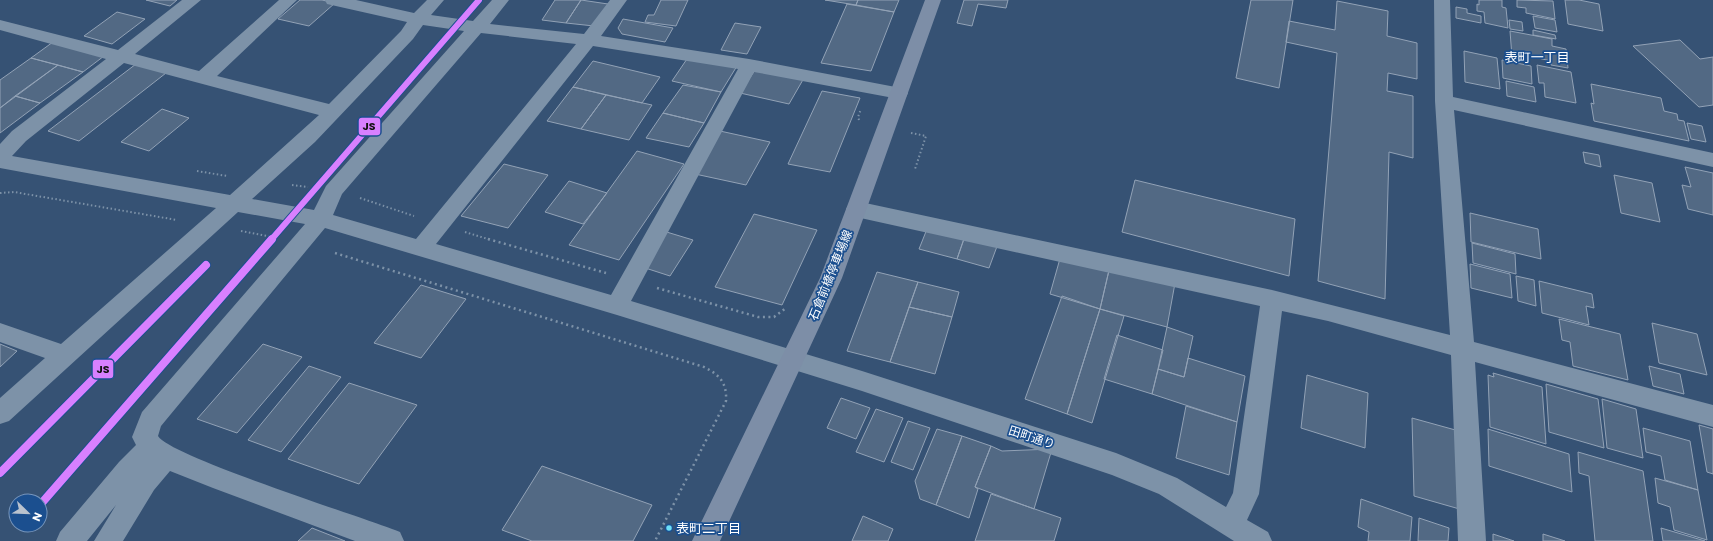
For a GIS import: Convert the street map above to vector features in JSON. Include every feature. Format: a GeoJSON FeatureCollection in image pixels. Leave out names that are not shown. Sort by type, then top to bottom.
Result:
{"type":"FeatureCollection","features":[{"type":"Feature","properties":{"kind":"main road","name":"石倉前橋停車場線"},"geometry":{"type":"LineString","coordinates":[[706,541],[831,278],[932,0]]}},
{"type":"Feature","properties":{"kind":"street"},"geometry":{"type":"LineString","coordinates":[[0,157],[19,136],[193,0]]}},
{"type":"Feature","properties":{"kind":"street"},"geometry":{"type":"LineString","coordinates":[[204,77],[289,0]]}},
{"type":"Feature","properties":{"kind":"street"},"geometry":{"type":"LineString","coordinates":[[333,0],[418,18],[477,28],[590,40],[749,65],[899,93]]}},
{"type":"Feature","properties":{"kind":"street"},"geometry":{"type":"LineString","coordinates":[[0,413],[235,203],[333,112],[407,35],[418,18],[436,0]]}},
{"type":"Feature","properties":{"kind":"street"},"geometry":{"type":"LineString","coordinates":[[390,541],[222,480],[158,452],[145,437],[152,420],[284,265],[321,219],[334,191],[501,0]]}},
{"type":"Feature","properties":{"kind":"street"},"geometry":{"type":"LineString","coordinates":[[420,249],[590,40],[619,0]]}},
{"type":"Feature","properties":{"kind":"street"},"geometry":{"type":"LineString","coordinates":[[1442,0],[1444,101],[1462,349],[1472,541]]}},
{"type":"Feature","properties":{"kind":"street"},"geometry":{"type":"LineString","coordinates":[[0,25],[119,58],[204,77],[333,112]]}},
{"type":"Feature","properties":{"kind":"street"},"geometry":{"type":"LineString","coordinates":[[617,306],[749,65]]}},
{"type":"Feature","properties":{"kind":"street"},"geometry":{"type":"LineString","coordinates":[[1444,101],[1713,160]]}},
{"type":"Feature","properties":{"kind":"street","name":"田町通り"},"geometry":{"type":"LineString","coordinates":[[0,161],[321,219],[617,306],[862,381],[1116,465],[1168,486],[1258,541]]}},
{"type":"Feature","properties":{"kind":"street"},"geometry":{"type":"LineString","coordinates":[[856,209],[1272,298],[1713,416]]}},
{"type":"Feature","properties":{"kind":"street"},"geometry":{"type":"LineString","coordinates":[[1231,524],[1246,494],[1272,298]]}},
{"type":"Feature","properties":{"kind":"street"},"geometry":{"type":"LineString","coordinates":[[0,332],[64,356]]}},
{"type":"Feature","properties":{"kind":"street"},"geometry":{"type":"LineString","coordinates":[[70,541],[128,470],[158,452]]}},
{"type":"Feature","properties":{"kind":"street"},"geometry":{"type":"LineString","coordinates":[[108,541],[145,482],[158,452]]}},
{"type":"Feature","properties":{"kind":"path"},"geometry":{"type":"LineString","coordinates":[[915,169],[926,136]]}},
{"type":"Feature","properties":{"kind":"path"},"geometry":{"type":"LineString","coordinates":[[191,170],[334,191],[747,315],[768,319],[782,312],[789,304]]}},
{"type":"Feature","properties":{"kind":"path"},"geometry":{"type":"LineString","coordinates":[[0,193],[14,192],[185,222]]}},
{"type":"Feature","properties":{"kind":"path"},"geometry":{"type":"LineString","coordinates":[[237,230],[276,238]]}},
{"type":"Feature","properties":{"kind":"path"},"geometry":{"type":"LineString","coordinates":[[335,253],[717,372],[724,381],[727,390],[726,401],[655,541]]}},
{"type":"Feature","properties":{"kind":"building"},"geometry":{"type":"Polygon","coordinates":[[[146,0],[177,0],[170,6],[146,0]]]}},
{"type":"Feature","properties":{"kind":"building"},"geometry":{"type":"Polygon","coordinates":[[[300,0],[322,0],[335,3],[309,26],[278,19],[300,0]]]}},
{"type":"Feature","properties":{"kind":"building"},"geometry":{"type":"Polygon","coordinates":[[[555,0],[581,0],[566,23],[542,20],[555,0]]]}},
{"type":"Feature","properties":{"kind":"building"},"geometry":{"type":"Polygon","coordinates":[[[581,0],[608,4],[594,26],[566,23],[581,0]]]}},
{"type":"Feature","properties":{"kind":"building"},"geometry":{"type":"Polygon","coordinates":[[[661,0],[688,0],[676,26],[645,22],[648,15],[654,15],[661,0]]]}},
{"type":"Feature","properties":{"kind":"building"},"geometry":{"type":"Polygon","coordinates":[[[825,0],[858,0],[856,5],[825,0]]]}},
{"type":"Feature","properties":{"kind":"building"},"geometry":{"type":"Polygon","coordinates":[[[858,0],[899,0],[894,12],[856,5],[858,0]]]}},
{"type":"Feature","properties":{"kind":"building"},"geometry":{"type":"Polygon","coordinates":[[[964,0],[1008,0],[1006,8],[978,4],[972,26],[957,23],[964,0]]]}},
{"type":"Feature","properties":{"kind":"building"},"geometry":{"type":"Polygon","coordinates":[[[1251,0],[1293,0],[1279,88],[1236,78],[1251,0]]]}},
{"type":"Feature","properties":{"kind":"building"},"geometry":{"type":"Polygon","coordinates":[[[1479,0],[1502,0],[1502,7],[1506,8],[1508,28],[1485,23],[1484,12],[1477,11],[1477,4],[1479,5],[1479,0]]]}},
{"type":"Feature","properties":{"kind":"building"},"geometry":{"type":"Polygon","coordinates":[[[1517,0],[1553,1],[1555,19],[1526,13],[1526,8],[1517,7],[1517,0]]]}},
{"type":"Feature","properties":{"kind":"building"},"geometry":{"type":"Polygon","coordinates":[[[1565,0],[1579,0],[1599,4],[1603,31],[1568,24],[1565,0]]]}},
{"type":"Feature","properties":{"kind":"building"},"geometry":{"type":"Polygon","coordinates":[[[1337,1],[1388,11],[1387,36],[1417,43],[1417,79],[1388,73],[1387,91],[1413,96],[1413,158],[1389,152],[1385,299],[1318,281],[1337,53],[1286,42],[1289,21],[1335,30],[1337,1]]]}},
{"type":"Feature","properties":{"kind":"building"},"geometry":{"type":"Polygon","coordinates":[[[847,4],[894,12],[871,71],[821,63],[847,4]]]}},
{"type":"Feature","properties":{"kind":"building"},"geometry":{"type":"Polygon","coordinates":[[[1456,7],[1467,9],[1467,13],[1481,16],[1481,23],[1456,18],[1456,7]]]}},
{"type":"Feature","properties":{"kind":"building"},"geometry":{"type":"Polygon","coordinates":[[[117,12],[145,19],[112,44],[84,36],[117,12]]]}},
{"type":"Feature","properties":{"kind":"building"},"geometry":{"type":"Polygon","coordinates":[[[1533,16],[1555,20],[1557,32],[1535,28],[1533,16]]]}},
{"type":"Feature","properties":{"kind":"building"},"geometry":{"type":"Polygon","coordinates":[[[623,19],[673,28],[665,42],[622,34],[618,28],[623,19]]]}},
{"type":"Feature","properties":{"kind":"building"},"geometry":{"type":"Polygon","coordinates":[[[1509,20],[1522,22],[1523,31],[1510,29],[1509,20]]]}},
{"type":"Feature","properties":{"kind":"building"},"geometry":{"type":"Polygon","coordinates":[[[735,23],[761,27],[747,54],[721,50],[735,23]]]}},
{"type":"Feature","properties":{"kind":"building"},"geometry":{"type":"Polygon","coordinates":[[[1533,30],[1555,35],[1556,39],[1533,35],[1533,30]]]}},
{"type":"Feature","properties":{"kind":"building"},"geometry":{"type":"Polygon","coordinates":[[[1510,31],[1552,39],[1552,46],[1566,49],[1568,68],[1551,65],[1551,61],[1521,54],[1522,59],[1512,57],[1510,31]]]}},
{"type":"Feature","properties":{"kind":"building"},"geometry":{"type":"Polygon","coordinates":[[[1680,40],[1700,59],[1713,57],[1713,105],[1699,107],[1633,46],[1680,40]]]}},
{"type":"Feature","properties":{"kind":"building"},"geometry":{"type":"Polygon","coordinates":[[[53,42],[104,56],[83,72],[31,58],[53,42]]]}},
{"type":"Feature","properties":{"kind":"building"},"geometry":{"type":"Polygon","coordinates":[[[1464,51],[1497,58],[1500,89],[1465,82],[1464,51]]]}},
{"type":"Feature","properties":{"kind":"building"},"geometry":{"type":"Polygon","coordinates":[[[689,56],[737,66],[721,92],[672,81],[689,56]]]}},
{"type":"Feature","properties":{"kind":"building"},"geometry":{"type":"Polygon","coordinates":[[[31,58],[58,65],[0,108],[0,80],[31,58]]]}},
{"type":"Feature","properties":{"kind":"building"},"geometry":{"type":"Polygon","coordinates":[[[1502,60],[1531,66],[1532,84],[1503,78],[1502,60]]]}},
{"type":"Feature","properties":{"kind":"building"},"geometry":{"type":"Polygon","coordinates":[[[593,61],[660,77],[642,103],[573,87],[593,61]]]}},
{"type":"Feature","properties":{"kind":"building"},"geometry":{"type":"Polygon","coordinates":[[[136,64],[166,73],[79,141],[48,131],[136,64]]]}},
{"type":"Feature","properties":{"kind":"building"},"geometry":{"type":"Polygon","coordinates":[[[58,65],[83,72],[40,103],[15,96],[58,65]]]}},
{"type":"Feature","properties":{"kind":"building"},"geometry":{"type":"Polygon","coordinates":[[[1537,65],[1571,72],[1576,103],[1545,97],[1544,83],[1539,83],[1537,65]]]}},
{"type":"Feature","properties":{"kind":"building"},"geometry":{"type":"Polygon","coordinates":[[[757,67],[804,78],[789,104],[740,93],[757,67]]]}},
{"type":"Feature","properties":{"kind":"building"},"geometry":{"type":"Polygon","coordinates":[[[1506,81],[1534,87],[1536,102],[1507,96],[1506,81]]]}},
{"type":"Feature","properties":{"kind":"building"},"geometry":{"type":"Polygon","coordinates":[[[1591,84],[1661,98],[1664,111],[1677,114],[1678,120],[1684,121],[1689,141],[1594,121],[1591,103],[1594,104],[1591,84]]]}},
{"type":"Feature","properties":{"kind":"building"},"geometry":{"type":"Polygon","coordinates":[[[683,85],[721,92],[704,123],[663,113],[683,85]]]}},
{"type":"Feature","properties":{"kind":"building"},"geometry":{"type":"Polygon","coordinates":[[[573,87],[606,95],[581,129],[547,121],[573,87]]]}},
{"type":"Feature","properties":{"kind":"building"},"geometry":{"type":"Polygon","coordinates":[[[822,91],[860,98],[830,172],[788,164],[822,91]]]}},
{"type":"Feature","properties":{"kind":"building"},"geometry":{"type":"Polygon","coordinates":[[[606,95],[652,105],[629,140],[581,129],[606,95]]]}},
{"type":"Feature","properties":{"kind":"building"},"geometry":{"type":"Polygon","coordinates":[[[15,96],[40,103],[0,133],[0,108],[15,96]]]}},
{"type":"Feature","properties":{"kind":"building"},"geometry":{"type":"Polygon","coordinates":[[[162,109],[189,118],[149,151],[121,142],[162,109]]]}},
{"type":"Feature","properties":{"kind":"building"},"geometry":{"type":"Polygon","coordinates":[[[663,113],[704,123],[689,147],[646,138],[663,113]]]}},
{"type":"Feature","properties":{"kind":"building"},"geometry":{"type":"Polygon","coordinates":[[[1687,123],[1702,126],[1706,142],[1691,139],[1687,123]]]}},
{"type":"Feature","properties":{"kind":"building"},"geometry":{"type":"Polygon","coordinates":[[[720,131],[770,142],[746,185],[695,174],[720,131]]]}},
{"type":"Feature","properties":{"kind":"building"},"geometry":{"type":"Polygon","coordinates":[[[637,151],[684,164],[619,260],[569,245],[637,151]]]}},
{"type":"Feature","properties":{"kind":"building"},"geometry":{"type":"Polygon","coordinates":[[[1583,152],[1599,155],[1601,167],[1585,163],[1583,152]]]}},
{"type":"Feature","properties":{"kind":"building"},"geometry":{"type":"Polygon","coordinates":[[[504,164],[548,175],[508,228],[461,216],[504,164]]]}},
{"type":"Feature","properties":{"kind":"building"},"geometry":{"type":"Polygon","coordinates":[[[1685,167],[1713,173],[1713,215],[1688,209],[1682,185],[1691,187],[1685,167]]]}},
{"type":"Feature","properties":{"kind":"building"},"geometry":{"type":"Polygon","coordinates":[[[1614,175],[1652,183],[1660,222],[1621,213],[1614,175]]]}},
{"type":"Feature","properties":{"kind":"building"},"geometry":{"type":"Polygon","coordinates":[[[1135,180],[1295,219],[1289,276],[1122,232],[1135,180]]]}},
{"type":"Feature","properties":{"kind":"building"},"geometry":{"type":"Polygon","coordinates":[[[569,181],[607,193],[583,224],[545,212],[569,181]]]}},
{"type":"Feature","properties":{"kind":"building"},"geometry":{"type":"Polygon","coordinates":[[[1470,213],[1538,229],[1541,259],[1471,242],[1470,213]]]}},
{"type":"Feature","properties":{"kind":"building"},"geometry":{"type":"Polygon","coordinates":[[[754,214],[817,230],[782,305],[715,287],[754,214]]]}},
{"type":"Feature","properties":{"kind":"building"},"geometry":{"type":"Polygon","coordinates":[[[929,224],[966,233],[957,259],[919,249],[929,224]]]}},
{"type":"Feature","properties":{"kind":"building"},"geometry":{"type":"Polygon","coordinates":[[[660,230],[693,240],[670,276],[636,265],[660,230]]]}},
{"type":"Feature","properties":{"kind":"building"},"geometry":{"type":"Polygon","coordinates":[[[966,233],[999,241],[989,268],[957,259],[966,233]]]}},
{"type":"Feature","properties":{"kind":"building"},"geometry":{"type":"Polygon","coordinates":[[[1472,243],[1515,254],[1516,274],[1473,263],[1472,243]]]}},
{"type":"Feature","properties":{"kind":"building"},"geometry":{"type":"Polygon","coordinates":[[[1061,255],[1110,266],[1100,309],[1050,294],[1061,255]]]}},
{"type":"Feature","properties":{"kind":"building"},"geometry":{"type":"Polygon","coordinates":[[[1470,264],[1510,274],[1512,298],[1471,288],[1470,264]]]}},
{"type":"Feature","properties":{"kind":"building"},"geometry":{"type":"Polygon","coordinates":[[[1110,266],[1175,283],[1167,327],[1100,309],[1110,266]]]}},
{"type":"Feature","properties":{"kind":"building"},"geometry":{"type":"Polygon","coordinates":[[[877,272],[918,282],[890,362],[847,351],[877,272]]]}},
{"type":"Feature","properties":{"kind":"building"},"geometry":{"type":"Polygon","coordinates":[[[1516,276],[1534,280],[1536,306],[1518,301],[1516,276]]]}},
{"type":"Feature","properties":{"kind":"building"},"geometry":{"type":"Polygon","coordinates":[[[1539,281],[1592,294],[1594,308],[1586,306],[1589,325],[1542,313],[1539,281]]]}},
{"type":"Feature","properties":{"kind":"building"},"geometry":{"type":"Polygon","coordinates":[[[918,282],[959,292],[952,317],[909,307],[918,282]]]}},
{"type":"Feature","properties":{"kind":"building"},"geometry":{"type":"Polygon","coordinates":[[[421,285],[466,299],[421,358],[374,343],[421,285]]]}},
{"type":"Feature","properties":{"kind":"building"},"geometry":{"type":"Polygon","coordinates":[[[1062,296],[1100,309],[1067,414],[1025,399],[1062,296]]]}},
{"type":"Feature","properties":{"kind":"building"},"geometry":{"type":"Polygon","coordinates":[[[909,307],[952,317],[935,374],[890,362],[909,307]]]}},
{"type":"Feature","properties":{"kind":"building"},"geometry":{"type":"Polygon","coordinates":[[[1100,309],[1124,316],[1092,423],[1067,414],[1100,309]]]}},
{"type":"Feature","properties":{"kind":"building"},"geometry":{"type":"Polygon","coordinates":[[[1559,319],[1620,334],[1628,380],[1573,366],[1570,342],[1562,340],[1559,319]]]}},
{"type":"Feature","properties":{"kind":"building"},"geometry":{"type":"Polygon","coordinates":[[[1652,323],[1697,334],[1707,375],[1659,363],[1652,323]]]}},
{"type":"Feature","properties":{"kind":"building"},"geometry":{"type":"Polygon","coordinates":[[[1167,327],[1193,336],[1184,377],[1158,369],[1167,327]]]}},
{"type":"Feature","properties":{"kind":"building"},"geometry":{"type":"Polygon","coordinates":[[[1117,335],[1163,350],[1152,394],[1104,379],[1117,335]]]}},
{"type":"Feature","properties":{"kind":"building"},"geometry":{"type":"Polygon","coordinates":[[[0,344],[17,351],[0,367],[0,344]]]}},
{"type":"Feature","properties":{"kind":"building"},"geometry":{"type":"Polygon","coordinates":[[[263,344],[302,357],[237,433],[197,419],[263,344]]]}},
{"type":"Feature","properties":{"kind":"building"},"geometry":{"type":"Polygon","coordinates":[[[1188,358],[1245,376],[1237,422],[1152,394],[1158,369],[1184,377],[1188,358]]]}},
{"type":"Feature","properties":{"kind":"building"},"geometry":{"type":"Polygon","coordinates":[[[309,366],[341,377],[281,452],[248,440],[309,366]]]}},
{"type":"Feature","properties":{"kind":"building"},"geometry":{"type":"Polygon","coordinates":[[[1649,366],[1680,374],[1684,394],[1653,386],[1649,366]]]}},
{"type":"Feature","properties":{"kind":"building"},"geometry":{"type":"Polygon","coordinates":[[[1493,373],[1542,387],[1546,444],[1490,427],[1488,375],[1494,377],[1493,373]]]}},
{"type":"Feature","properties":{"kind":"building"},"geometry":{"type":"Polygon","coordinates":[[[1307,375],[1368,393],[1365,448],[1301,428],[1307,375]]]}},
{"type":"Feature","properties":{"kind":"building"},"geometry":{"type":"Polygon","coordinates":[[[349,383],[417,405],[359,484],[288,459],[349,383]]]}},
{"type":"Feature","properties":{"kind":"building"},"geometry":{"type":"Polygon","coordinates":[[[1546,384],[1598,399],[1604,448],[1549,432],[1546,384]]]}},
{"type":"Feature","properties":{"kind":"building"},"geometry":{"type":"Polygon","coordinates":[[[841,398],[870,408],[856,439],[827,428],[841,398]]]}},
{"type":"Feature","properties":{"kind":"building"},"geometry":{"type":"Polygon","coordinates":[[[1602,399],[1636,409],[1643,458],[1607,448],[1602,399]]]}},
{"type":"Feature","properties":{"kind":"building"},"geometry":{"type":"Polygon","coordinates":[[[1186,406],[1237,422],[1229,475],[1176,458],[1186,406]]]}},
{"type":"Feature","properties":{"kind":"building"},"geometry":{"type":"Polygon","coordinates":[[[876,409],[903,418],[884,462],[856,452],[876,409]]]}},
{"type":"Feature","properties":{"kind":"building"},"geometry":{"type":"Polygon","coordinates":[[[1412,418],[1459,431],[1463,510],[1414,496],[1412,418]]]}},
{"type":"Feature","properties":{"kind":"building"},"geometry":{"type":"Polygon","coordinates":[[[908,421],[930,428],[913,470],[891,462],[908,421]]]}},
{"type":"Feature","properties":{"kind":"building"},"geometry":{"type":"Polygon","coordinates":[[[1699,425],[1713,429],[1713,474],[1707,472],[1699,425]]]}},
{"type":"Feature","properties":{"kind":"building"},"geometry":{"type":"Polygon","coordinates":[[[1643,428],[1690,441],[1698,490],[1665,480],[1661,456],[1646,452],[1643,428]]]}},
{"type":"Feature","properties":{"kind":"building"},"geometry":{"type":"Polygon","coordinates":[[[937,429],[962,436],[936,505],[920,499],[915,481],[937,429]]]}},
{"type":"Feature","properties":{"kind":"building"},"geometry":{"type":"Polygon","coordinates":[[[1488,429],[1569,454],[1572,492],[1489,466],[1488,429]]]}},
{"type":"Feature","properties":{"kind":"building"},"geometry":{"type":"Polygon","coordinates":[[[962,436],[991,446],[975,487],[978,489],[969,518],[936,505],[962,436]]]}},
{"type":"Feature","properties":{"kind":"building"},"geometry":{"type":"Polygon","coordinates":[[[991,446],[1002,451],[1052,449],[1034,509],[975,487],[991,446]]]}},
{"type":"Feature","properties":{"kind":"building"},"geometry":{"type":"Polygon","coordinates":[[[1578,452],[1643,471],[1653,541],[1595,541],[1589,476],[1579,473],[1578,452]]]}},
{"type":"Feature","properties":{"kind":"building"},"geometry":{"type":"Polygon","coordinates":[[[542,466],[652,505],[633,541],[532,541],[502,530],[542,466]]]}},
{"type":"Feature","properties":{"kind":"building"},"geometry":{"type":"Polygon","coordinates":[[[1655,478],[1698,490],[1707,540],[1674,530],[1670,507],[1658,503],[1655,478]]]}},
{"type":"Feature","properties":{"kind":"building"},"geometry":{"type":"Polygon","coordinates":[[[991,494],[1061,518],[1054,541],[975,541],[991,494]]]}},
{"type":"Feature","properties":{"kind":"building"},"geometry":{"type":"Polygon","coordinates":[[[1361,499],[1412,517],[1410,541],[1368,541],[1369,532],[1358,527],[1361,499]]]}},
{"type":"Feature","properties":{"kind":"building"},"geometry":{"type":"Polygon","coordinates":[[[863,516],[893,529],[888,541],[852,541],[863,516]]]}},
{"type":"Feature","properties":{"kind":"building"},"geometry":{"type":"Polygon","coordinates":[[[1419,518],[1449,528],[1448,541],[1418,541],[1419,518]]]}},
{"type":"Feature","properties":{"kind":"building"},"geometry":{"type":"Polygon","coordinates":[[[312,528],[345,541],[298,541],[312,528]]]}},
{"type":"Feature","properties":{"kind":"building"},"geometry":{"type":"Polygon","coordinates":[[[1661,528],[1705,541],[1663,541],[1661,528]]]}},
{"type":"Feature","properties":{"kind":"building"},"geometry":{"type":"Polygon","coordinates":[[[1493,534],[1514,541],[1493,541],[1493,534]]]}},
{"type":"Feature","properties":{"kind":"building"},"geometry":{"type":"Polygon","coordinates":[[[1543,534],[1565,541],[1543,541],[1543,534]]]}},
{"type":"Feature","properties":{"kind":"transit line","name":"JS"},"geometry":{"type":"LineString","coordinates":[[48,496],[479,0]]}},
{"type":"Feature","properties":{"kind":"transit line","name":"JS"},"geometry":{"type":"LineString","coordinates":[[0,473],[206,265]]}},
{"type":"Feature","properties":{"kind":"place","name":"表町二丁目"},"geometry":{"type":"Point","coordinates":[669,528]}},
{"type":"Feature","properties":{"kind":"district","name":"表町一丁目"},"geometry":{"type":"Point","coordinates":[1537,57]}}]}
